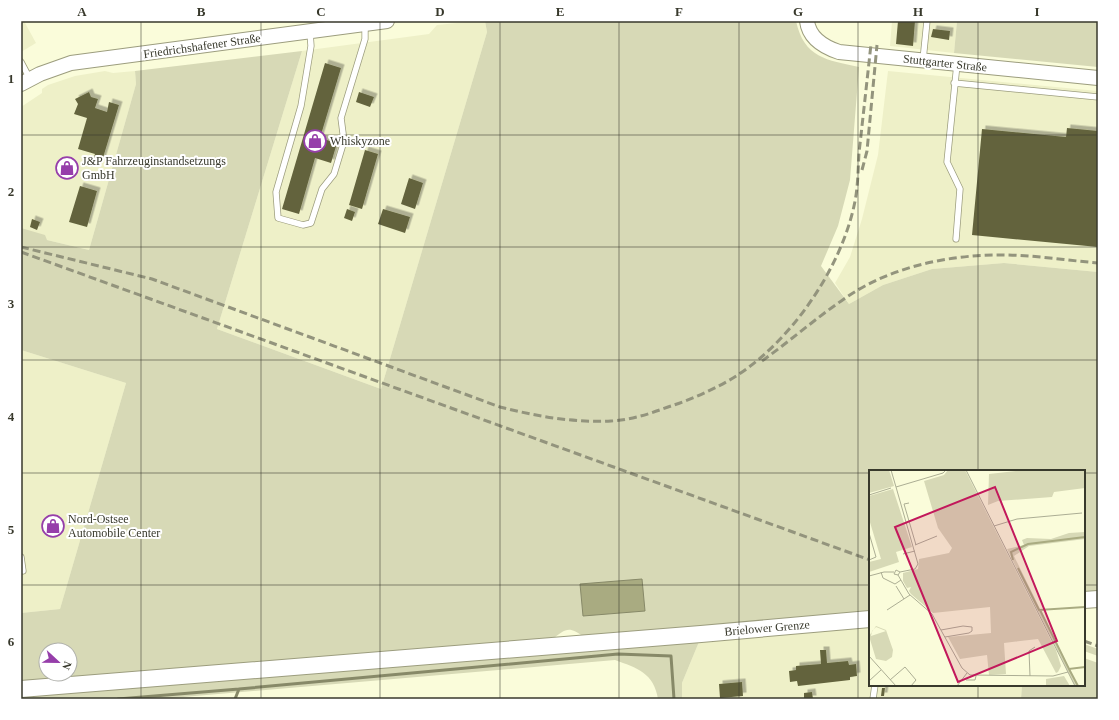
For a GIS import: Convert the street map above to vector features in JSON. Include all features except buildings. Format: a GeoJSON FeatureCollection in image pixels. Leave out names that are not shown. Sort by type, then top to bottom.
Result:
{"type":"FeatureCollection","features":[{"type":"Feature","properties":{"kind":"main road"},"geometry":{"type":"LineString","coordinates":[[1085,600],[1098,599]]}},
{"type":"Feature","properties":{"kind":"main road","name":"Brielower Grenze"},"geometry":{"type":"LineString","coordinates":[[21,689],[869,619]]}},
{"type":"Feature","properties":{"kind":"street","name":"Friedrichshafener Straße"},"geometry":{"type":"LineString","coordinates":[[26,82],[71,63],[387,21]]}},
{"type":"Feature","properties":{"kind":"street","name":"Stuttgarter Straße"},"geometry":{"type":"LineString","coordinates":[[807,21],[812,35],[831,50],[862,55],[1098,78]]}},
{"type":"Feature","properties":{"kind":"lane"},"geometry":{"type":"LineString","coordinates":[[923,61],[927,21]]}},
{"type":"Feature","properties":{"kind":"lane"},"geometry":{"type":"LineString","coordinates":[[310,31],[311,46],[301,106],[276,192],[278,218],[303,225],[311,223],[322,189],[334,174],[344,141],[341,118],[365,39],[365,24]]}},
{"type":"Feature","properties":{"kind":"lane"},"geometry":{"type":"LineString","coordinates":[[21,62],[26,82]]}},
{"type":"Feature","properties":{"kind":"lane"},"geometry":{"type":"LineString","coordinates":[[956,64],[947,162],[960,189],[956,239]]}},
{"type":"Feature","properties":{"kind":"lane"},"geometry":{"type":"LineString","coordinates":[[954,83],[1098,97]]}},
{"type":"Feature","properties":{"kind":"lane"},"geometry":{"type":"LineString","coordinates":[[21,557],[22,571]]}},
{"type":"Feature","properties":{"kind":"lane"},"geometry":{"type":"LineString","coordinates":[[873,699],[875,686]]}},
{"type":"Feature","properties":{"kind":"shaded area"},"geometry":{"type":"Polygon","coordinates":[[[21,21],[24,21],[36,43],[21,52],[21,21]]]}},
{"type":"Feature","properties":{"kind":"shaded area"},"geometry":{"type":"Polygon","coordinates":[[[485,21],[487,32],[381,389],[217,329],[302,51],[429,34],[437,25],[485,21]]]}},
{"type":"Feature","properties":{"kind":"shaded area"},"geometry":{"type":"Polygon","coordinates":[[[485,21],[796,21],[805,43],[811,50],[827,59],[859,67],[850,180],[838,226],[821,266],[849,304],[883,285],[932,269],[1004,263],[1098,272],[1098,593],[1085,594],[1085,470],[869,470],[869,612],[584,637],[579,633],[567,630],[551,640],[78,678],[78,642],[38,642],[38,682],[21,683],[21,613],[60,609],[126,383],[21,350],[21,228],[45,235],[47,240],[89,250],[136,84],[135,71],[302,51],[217,329],[381,389],[487,32],[485,21]]]}},
{"type":"Feature","properties":{"kind":"shaded area"},"geometry":{"type":"Polygon","coordinates":[[[892,21],[957,21],[954,53],[890,46],[892,21]]]}},
{"type":"Feature","properties":{"kind":"shaded area"},"geometry":{"type":"Polygon","coordinates":[[[957,21],[1098,21],[1098,67],[954,53],[957,21]]]}},
{"type":"Feature","properties":{"kind":"shaded area","name":"J&P Fahrzeuginstandsetzungs GmbH"},"geometry":{"type":"Polygon","coordinates":[[[105,71],[113,73],[135,71],[136,84],[89,250],[47,240],[21,228],[21,107],[42,93],[42,89],[48,85],[75,76],[105,71]]]}},
{"type":"Feature","properties":{"kind":"shaded area"},"geometry":{"type":"Polygon","coordinates":[[[888,71],[1098,91],[1098,272],[1004,263],[932,269],[883,285],[849,304],[835,283],[850,257],[862,219],[878,155],[888,71]]]}},
{"type":"Feature","properties":{"kind":"shaded area","name":"Nord-Ostsee Automobile Center"},"geometry":{"type":"Polygon","coordinates":[[[21,350],[126,383],[60,609],[21,613],[21,350]]]}},
{"type":"Feature","properties":{"kind":"shaded area"},"geometry":{"type":"Polygon","coordinates":[[[642,579],[645,611],[583,616],[580,584],[642,579]]]}},
{"type":"Feature","properties":{"kind":"shaded area"},"geometry":{"type":"Polygon","coordinates":[[[869,622],[869,686],[1022,686],[1021,699],[682,699],[682,683],[701,637],[869,622]]]}},
{"type":"Feature","properties":{"kind":"shaded area"},"geometry":{"type":"Polygon","coordinates":[[[701,637],[682,683],[682,699],[658,699],[653,683],[648,677],[637,669],[615,660],[160,699],[21,699],[21,695],[701,637]]]}},
{"type":"Feature","properties":{"kind":"shaded area"},"geometry":{"type":"Polygon","coordinates":[[[1085,644],[1098,649],[1098,656],[1085,651],[1085,644]]]}},
{"type":"Feature","properties":{"kind":"shaded area"},"geometry":{"type":"Polygon","coordinates":[[[1085,658],[1098,663],[1098,699],[1021,699],[1022,686],[1085,686],[1085,658]]]}},
{"type":"Feature","properties":{"kind":"waterway"},"geometry":{"type":"LineString","coordinates":[[235,699],[239,689],[618,654],[671,656],[674,699]]}},
{"type":"Feature","properties":{"kind":"waterway"},"geometry":{"type":"LineString","coordinates":[[118,699],[239,689]]}},
{"type":"Feature","properties":{"kind":"railway"},"geometry":{"type":"LineString","coordinates":[[21,247],[152,279],[500,407],[541,416],[569,420],[611,421],[633,418],[693,398],[718,387],[733,378],[754,363],[774,345],[793,325],[810,303],[825,279],[837,255],[847,230],[854,206],[871,44]]}},
{"type":"Feature","properties":{"kind":"railway"},"geometry":{"type":"LineString","coordinates":[[862,170],[867,151],[877,45]]}},
{"type":"Feature","properties":{"kind":"railway"},"geometry":{"type":"LineString","coordinates":[[21,252],[869,560]]}},
{"type":"Feature","properties":{"kind":"railway"},"geometry":{"type":"LineString","coordinates":[[762,361],[834,306],[860,289],[896,272],[915,266],[954,258],[993,255],[1032,256],[1098,263]]}},
{"type":"Feature","properties":{"kind":"railway"},"geometry":{"type":"LineString","coordinates":[[1085,641],[1098,646]]}},
{"type":"Feature","properties":{"kind":"place","name":"Whiskyzone"},"geometry":{"type":"Point","coordinates":[315,141]}},
{"type":"Feature","properties":{"kind":"place","name":"J&P Fahrzeuginstandsetzungs GmbH"},"geometry":{"type":"Point","coordinates":[67,168]}},
{"type":"Feature","properties":{"kind":"place","name":"Nord-Ostsee Automobile Center"},"geometry":{"type":"Point","coordinates":[53,526]}}]}
